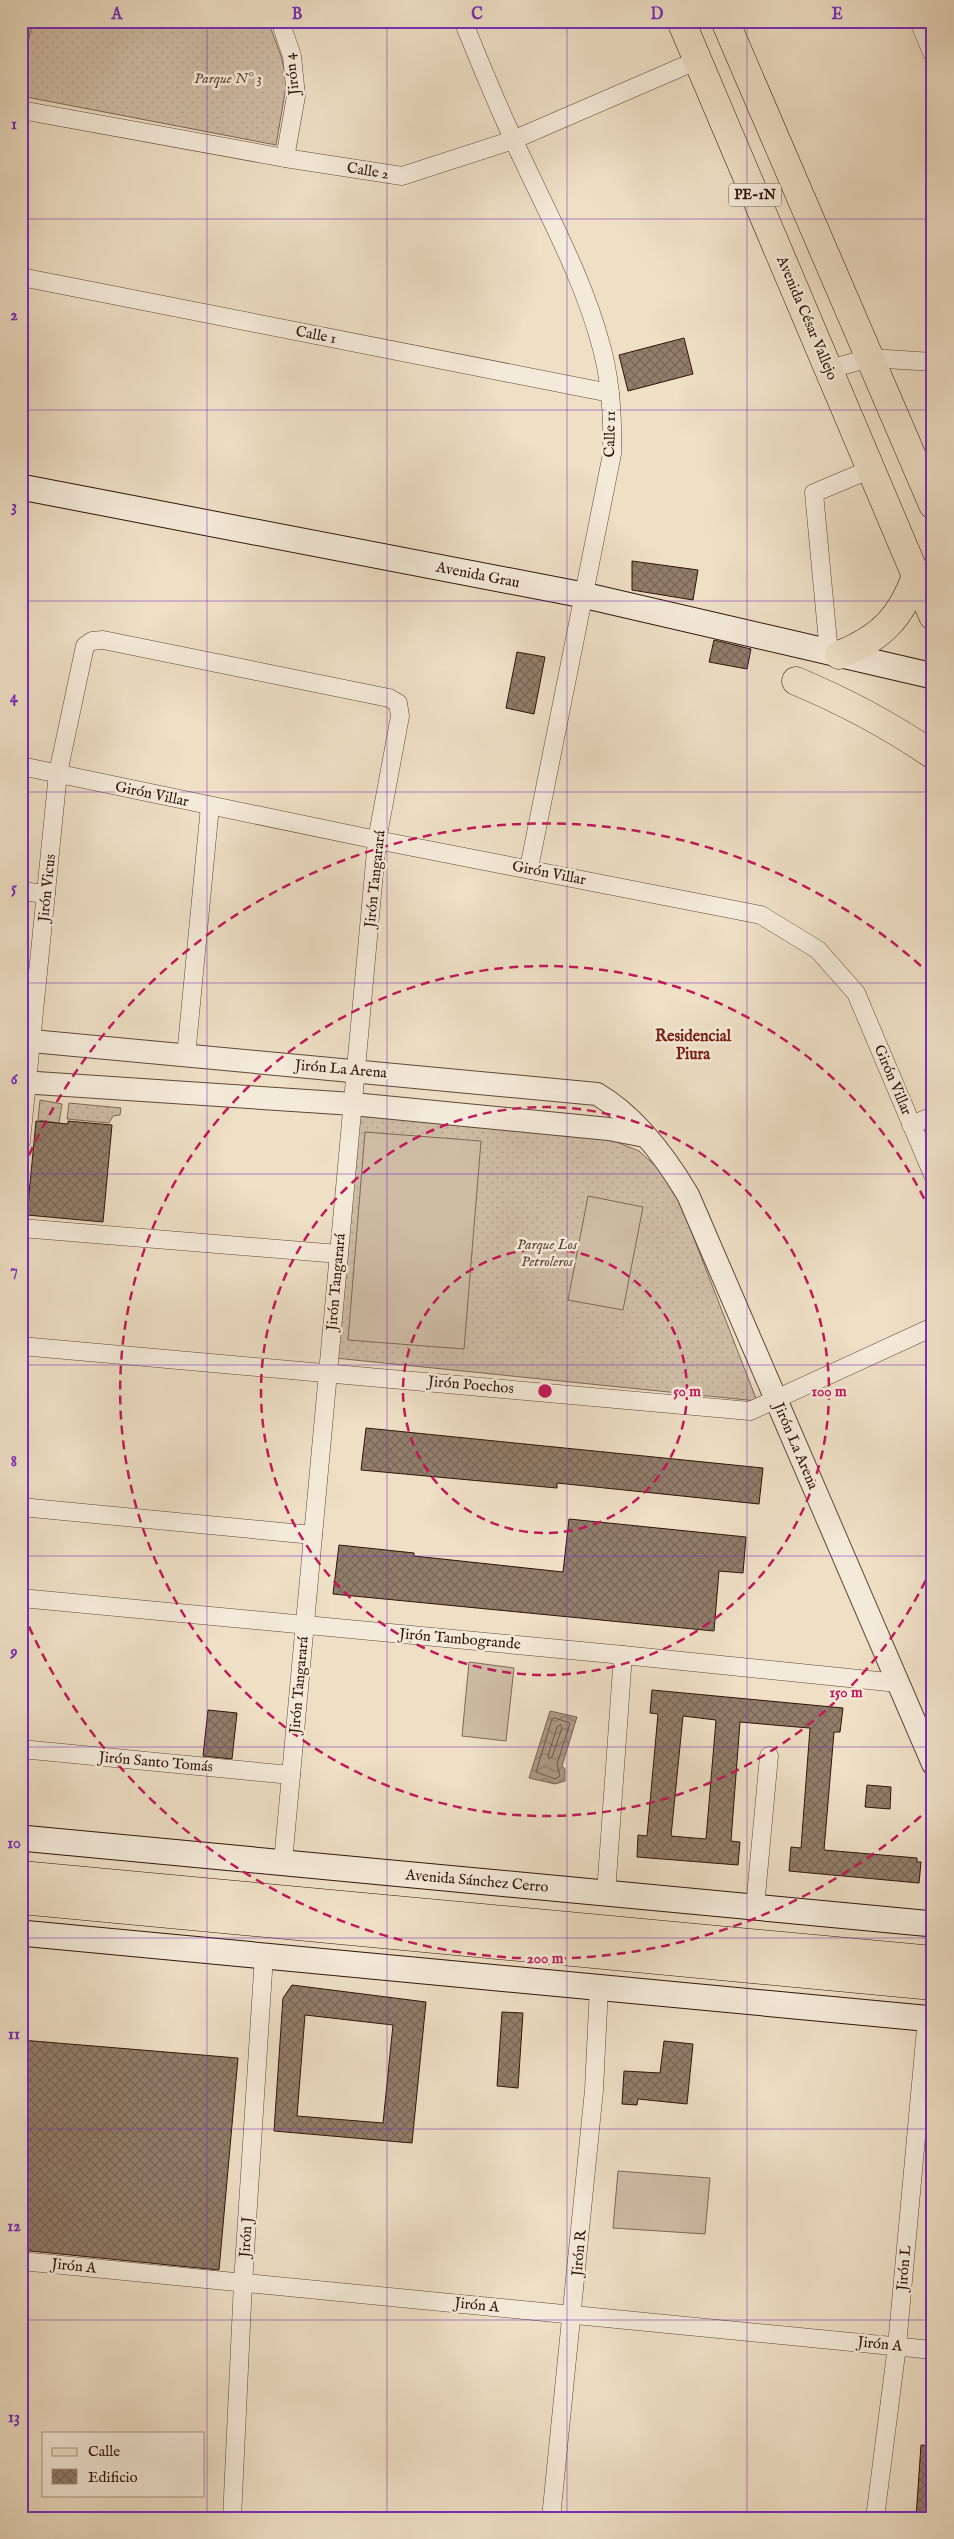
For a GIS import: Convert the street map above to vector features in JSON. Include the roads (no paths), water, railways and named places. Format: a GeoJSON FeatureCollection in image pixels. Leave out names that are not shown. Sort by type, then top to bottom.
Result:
{"type":"FeatureCollection","features":[{"type":"Feature","properties":{"kind":"main road","name":"Avenida César Vallejo"},"geometry":{"type":"LineString","coordinates":[[682,21],[933,616]]}},
{"type":"Feature","properties":{"kind":"main road","name":"PE-1N"},"geometry":{"type":"LineString","coordinates":[[725,21],[933,505]]}},
{"type":"Feature","properties":{"kind":"main road","name":"Avenida Grau"},"geometry":{"type":"LineString","coordinates":[[21,487],[583,595],[933,676]]}},
{"type":"Feature","properties":{"kind":"main road"},"geometry":{"type":"LineString","coordinates":[[834,654],[861,646],[880,634],[896,617],[908,597],[916,576]]}},
{"type":"Feature","properties":{"kind":"main road"},"geometry":{"type":"LineString","coordinates":[[796,681],[848,702],[898,730],[933,755]]}},
{"type":"Feature","properties":{"kind":"main road","name":"Avenida Sánchez Cerro"},"geometry":{"type":"LineString","coordinates":[[21,1838],[933,1924]]}},
{"type":"Feature","properties":{"kind":"main road"},"geometry":{"type":"LineString","coordinates":[[21,1875],[933,1960]]}},
{"type":"Feature","properties":{"kind":"main road"},"geometry":{"type":"LineString","coordinates":[[21,1900],[933,1986]]}},
{"type":"Feature","properties":{"kind":"main road"},"geometry":{"type":"LineString","coordinates":[[21,1934],[930,2018]]}},
{"type":"Feature","properties":{"kind":"street","name":"Jirón 4"},"geometry":{"type":"LineString","coordinates":[[280,21],[292,56],[296,96],[285,158]]}},
{"type":"Feature","properties":{"kind":"street","name":"Calle 11"},"geometry":{"type":"LineString","coordinates":[[462,21],[513,140],[569,258],[593,318],[603,350],[610,393],[612,454],[529,868]]}},
{"type":"Feature","properties":{"kind":"street"},"geometry":{"type":"LineString","coordinates":[[919,21],[933,56]]}},
{"type":"Feature","properties":{"kind":"street","name":"Calle 2"},"geometry":{"type":"LineString","coordinates":[[21,110],[285,158],[402,176],[513,140],[698,60]]}},
{"type":"Feature","properties":{"kind":"street","name":"Calle 1"},"geometry":{"type":"LineString","coordinates":[[21,277],[610,393]]}},
{"type":"Feature","properties":{"kind":"street"},"geometry":{"type":"LineString","coordinates":[[829,369],[870,358],[933,362]]}},
{"type":"Feature","properties":{"kind":"street"},"geometry":{"type":"LineString","coordinates":[[834,654],[814,493],[871,469]]}},
{"type":"Feature","properties":{"kind":"street","name":"Jirón Vicus"},"geometry":{"type":"LineString","coordinates":[[21,1141],[26,1040],[46,894],[58,773],[85,646],[92,641],[103,640],[389,698],[398,704]]}},
{"type":"Feature","properties":{"kind":"street","name":"Jirón Tangarará"},"geometry":{"type":"LineString","coordinates":[[283,1862],[378,840],[400,716],[398,704]]}},
{"type":"Feature","properties":{"kind":"street","name":"Girón Villar"},"geometry":{"type":"LineString","coordinates":[[21,766],[210,806],[529,868],[761,916],[818,950],[856,993],[933,1175]]}},
{"type":"Feature","properties":{"kind":"street"},"geometry":{"type":"LineString","coordinates":[[186,1056],[210,806]]}},
{"type":"Feature","properties":{"kind":"street"},"geometry":{"type":"LineString","coordinates":[[21,891],[46,894]]}},
{"type":"Feature","properties":{"kind":"street","name":"Jirón La Arena"},"geometry":{"type":"LineString","coordinates":[[26,1040],[597,1094],[620,1107],[669,1162],[688,1195],[933,1764]]}},
{"type":"Feature","properties":{"kind":"street"},"geometry":{"type":"LineString","coordinates":[[24,1082],[353,1104],[609,1129],[645,1136]]}},
{"type":"Feature","properties":{"kind":"street"},"geometry":{"type":"LineString","coordinates":[[911,1125],[933,1116]]}},
{"type":"Feature","properties":{"kind":"street"},"geometry":{"type":"LineString","coordinates":[[21,1228],[339,1254]]}},
{"type":"Feature","properties":{"kind":"street","name":"Jirón Poechos"},"geometry":{"type":"LineString","coordinates":[[21,1346],[750,1411],[933,1327]]}},
{"type":"Feature","properties":{"kind":"street"},"geometry":{"type":"LineString","coordinates":[[21,1507],[313,1535]]}},
{"type":"Feature","properties":{"kind":"street","name":"Jirón Tambogrande"},"geometry":{"type":"LineString","coordinates":[[21,1598],[898,1683]]}},
{"type":"Feature","properties":{"kind":"street"},"geometry":{"type":"LineString","coordinates":[[606,1893],[623,1655]]}},
{"type":"Feature","properties":{"kind":"street","name":"Jirón Santo Tomás"},"geometry":{"type":"LineString","coordinates":[[21,1750],[291,1774]]}},
{"type":"Feature","properties":{"kind":"street"},"geometry":{"type":"LineString","coordinates":[[755,1907],[769,1756]]}},
{"type":"Feature","properties":{"kind":"street","name":"Jirón J"},"geometry":{"type":"LineString","coordinates":[[232,2518],[243,2283],[264,1956]]}},
{"type":"Feature","properties":{"kind":"street","name":"Jirón R"},"geometry":{"type":"LineString","coordinates":[[551,2518],[573,2315],[594,2090],[599,1987]]}},
{"type":"Feature","properties":{"kind":"street","name":"Jirón L"},"geometry":{"type":"LineString","coordinates":[[875,2518],[898,2346],[930,2018]]}},
{"type":"Feature","properties":{"kind":"street","name":"Jirón A"},"geometry":{"type":"LineString","coordinates":[[21,2261],[933,2350]]}},
{"type":"Feature","properties":{"kind":"water"},"geometry":{"type":"Polygon","coordinates":[[[550,1711],[577,1717],[562,1766],[565,1769],[565,1781],[555,1784],[529,1778],[550,1711]]]}},
{"type":"Feature","properties":{"kind":"district","name":"Residencial Piura"},"geometry":{"type":"Point","coordinates":[693,1046]}},
{"type":"Feature","properties":{"kind":"park label","name":"Parque Nº 3"},"geometry":{"type":"Point","coordinates":[228,78]}},
{"type":"Feature","properties":{"kind":"park label","name":"Parque Los Petroleros"},"geometry":{"type":"Point","coordinates":[547,1252]}}]}
